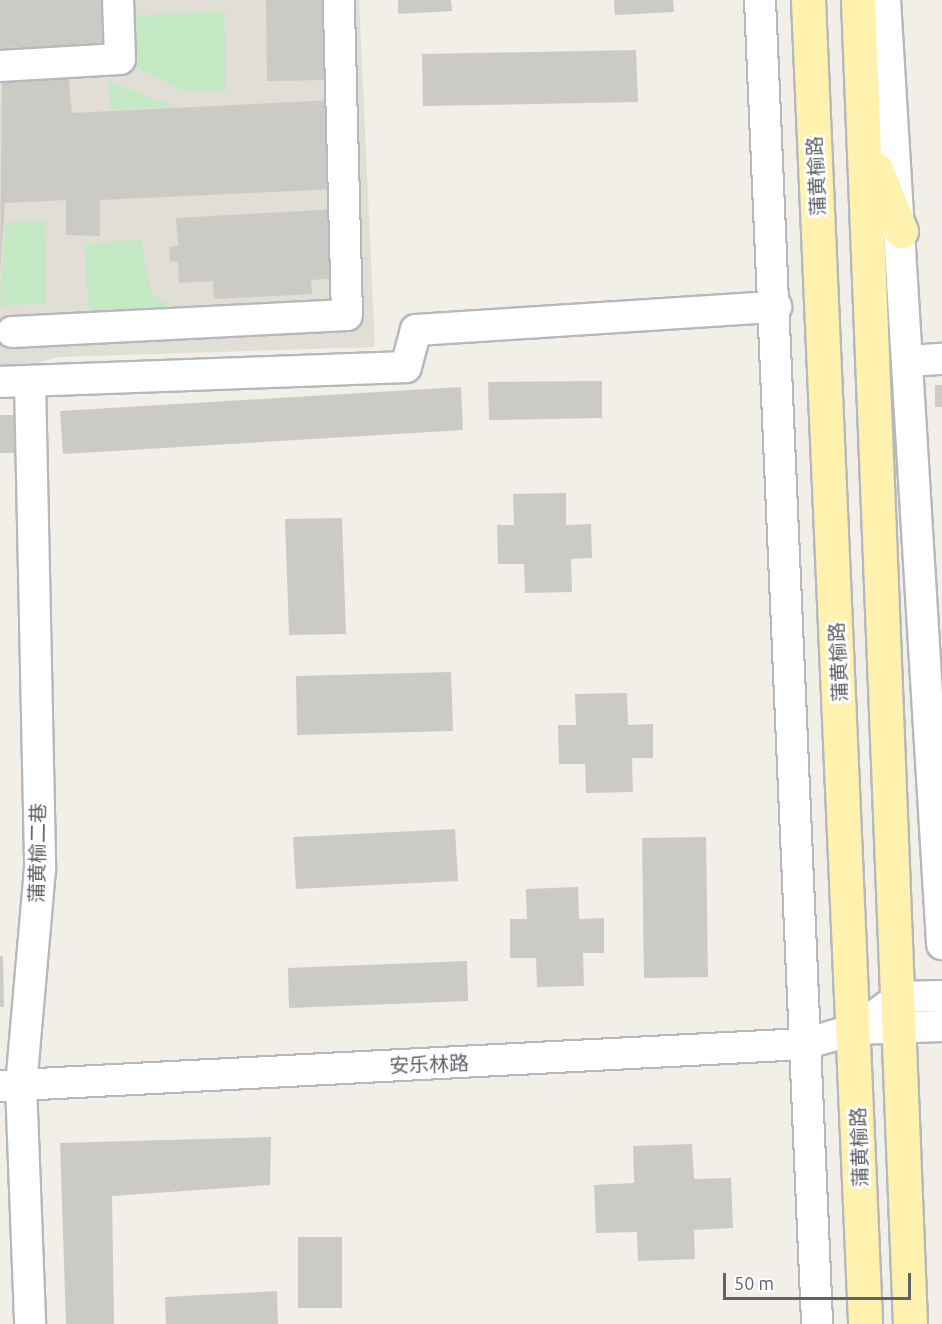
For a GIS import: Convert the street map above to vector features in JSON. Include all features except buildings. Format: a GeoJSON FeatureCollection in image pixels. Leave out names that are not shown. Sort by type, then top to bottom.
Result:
{"type":"FeatureCollection","features":[{"type":"Feature","properties":{"kind":"main road","name":"蒲黄榆路"},"geometry":{"type":"LineString","coordinates":[[808,0],[855,1029],[865,1324]]}},
{"type":"Feature","properties":{"kind":"main road"},"geometry":{"type":"LineString","coordinates":[[858,0],[867,147],[910,1324]]}},
{"type":"Feature","properties":{"kind":"main road"},"geometry":{"type":"LineString","coordinates":[[867,147],[901,231]]}},
{"type":"Feature","properties":{"kind":"street"},"geometry":{"type":"LineString","coordinates":[[0,66],[120,59],[118,0]]}},
{"type":"Feature","properties":{"kind":"street"},"geometry":{"type":"LineString","coordinates":[[6,332],[347,315],[339,0]]}},
{"type":"Feature","properties":{"kind":"street"},"geometry":{"type":"LineString","coordinates":[[760,0],[776,307],[817,1324]]}},
{"type":"Feature","properties":{"kind":"street"},"geometry":{"type":"LineString","coordinates":[[885,0],[910,361],[942,944]]}},
{"type":"Feature","properties":{"kind":"street"},"geometry":{"type":"LineString","coordinates":[[15,381],[406,367],[416,330],[776,307]]}},
{"type":"Feature","properties":{"kind":"street","name":"蒲黄榆二巷"},"geometry":{"type":"LineString","coordinates":[[6,332],[15,381],[39,868],[11,1086],[30,1324]]}},
{"type":"Feature","properties":{"kind":"street"},"geometry":{"type":"LineString","coordinates":[[910,361],[942,359]]}},
{"type":"Feature","properties":{"kind":"street"},"geometry":{"type":"LineString","coordinates":[[900,1013],[942,996]]}},
{"type":"Feature","properties":{"kind":"street"},"geometry":{"type":"LineString","coordinates":[[900,1013],[942,1026]]}},
{"type":"Feature","properties":{"kind":"street","name":"安乐林路"},"geometry":{"type":"LineString","coordinates":[[11,1086],[805,1044],[900,1013]]}},
{"type":"Feature","properties":{"kind":"shaded area"},"geometry":{"type":"Polygon","coordinates":[[[0,0],[359,0],[375,347],[59,357],[0,373],[0,0]]]}},
{"type":"Feature","properties":{"kind":"green space"},"geometry":{"type":"Polygon","coordinates":[[[225,11],[226,90],[183,91],[132,65],[130,16],[225,11]]]}},
{"type":"Feature","properties":{"kind":"green space"},"geometry":{"type":"Polygon","coordinates":[[[108,81],[176,107],[111,110],[108,81]]]}},
{"type":"Feature","properties":{"kind":"green space"},"geometry":{"type":"Polygon","coordinates":[[[45,221],[46,303],[0,306],[5,223],[45,221]]]}},
{"type":"Feature","properties":{"kind":"green space"},"geometry":{"type":"Polygon","coordinates":[[[141,239],[152,295],[168,305],[167,320],[88,317],[85,244],[141,239]]]}}]}
